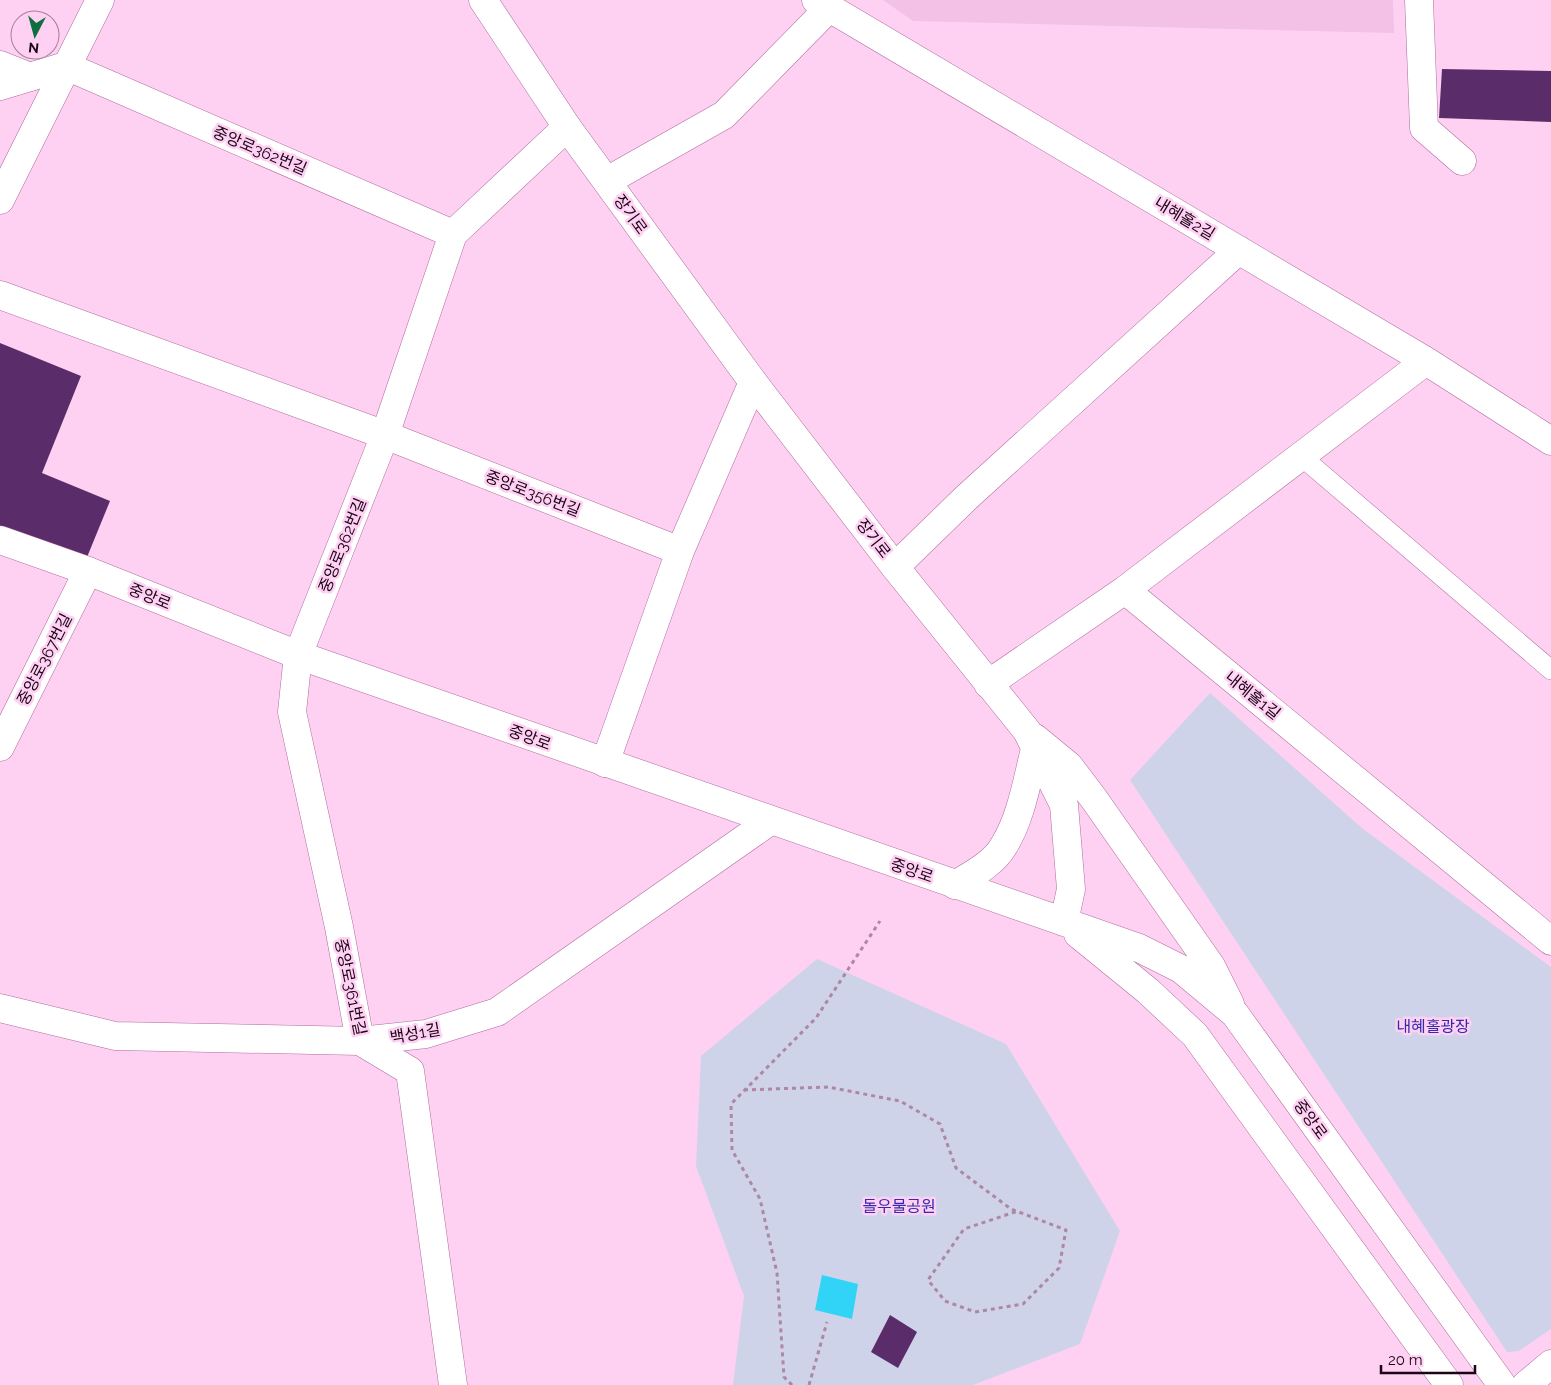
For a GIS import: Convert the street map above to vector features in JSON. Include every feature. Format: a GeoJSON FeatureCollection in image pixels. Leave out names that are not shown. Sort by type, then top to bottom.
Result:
{"type":"FeatureCollection","features":[{"type":"Feature","properties":{"kind":"street"},"geometry":{"type":"LineString","coordinates":[[0,200],[100,0]]}},
{"type":"Feature","properties":{"kind":"street","name":"장기로"},"geometry":{"type":"LineString","coordinates":[[483,0],[567,127],[753,382],[1031,740],[1064,805],[1070,889],[1064,922]]}},
{"type":"Feature","properties":{"kind":"street"},"geometry":{"type":"LineString","coordinates":[[1418,0],[1424,128],[1462,161]]}},
{"type":"Feature","properties":{"kind":"street","name":"장기로"},"geometry":{"type":"LineString","coordinates":[[607,181],[724,115],[820,2]]}},
{"type":"Feature","properties":{"kind":"street","name":"내혜홀2길"},"geometry":{"type":"LineString","coordinates":[[820,2],[1426,361],[1551,441]]}},
{"type":"Feature","properties":{"kind":"street"},"geometry":{"type":"LineString","coordinates":[[0,65],[30,77]]}},
{"type":"Feature","properties":{"kind":"street"},"geometry":{"type":"LineString","coordinates":[[0,86],[66,66]]}},
{"type":"Feature","properties":{"kind":"street","name":"중앙로362번길"},"geometry":{"type":"LineString","coordinates":[[66,66],[453,234]]}},
{"type":"Feature","properties":{"kind":"street","name":"중앙로362번길"},"geometry":{"type":"LineString","coordinates":[[298,655],[385,436],[453,234],[567,127]]}},
{"type":"Feature","properties":{"kind":"street"},"geometry":{"type":"LineString","coordinates":[[895,567],[967,497],[1238,250]]}},
{"type":"Feature","properties":{"kind":"street"},"geometry":{"type":"LineString","coordinates":[[0,295],[385,436]]}},
{"type":"Feature","properties":{"kind":"street"},"geometry":{"type":"LineString","coordinates":[[988,684],[1126,590],[1426,361]]}},
{"type":"Feature","properties":{"kind":"street"},"geometry":{"type":"LineString","coordinates":[[605,763],[680,551],[753,382]]}},
{"type":"Feature","properties":{"kind":"street","name":"중앙로356번길"},"geometry":{"type":"LineString","coordinates":[[385,436],[680,551]]}},
{"type":"Feature","properties":{"kind":"street","name":"중앙로"},"geometry":{"type":"LineString","coordinates":[[0,540],[88,571],[298,655],[1139,948],[1181,969],[1236,1014],[1502,1385]]}},
{"type":"Feature","properties":{"kind":"street","name":"중앙로367번길"},"geometry":{"type":"LineString","coordinates":[[0,747],[88,571]]}},
{"type":"Feature","properties":{"kind":"street","name":"내혜홀1길"},"geometry":{"type":"LineString","coordinates":[[1126,590],[1551,940]]}},
{"type":"Feature","properties":{"kind":"street","name":"중앙로361번길"},"geometry":{"type":"LineString","coordinates":[[298,655],[292,712],[339,927],[360,1041],[410,1071],[453,1385]]}},
{"type":"Feature","properties":{"kind":"street"},"geometry":{"type":"LineString","coordinates":[[955,885],[985,866],[1003,848],[1019,810],[1031,740],[1069,766],[1094,799],[1211,966],[1236,1014]]}},
{"type":"Feature","properties":{"kind":"street","name":"백성1길"},"geometry":{"type":"LineString","coordinates":[[0,1008],[115,1036],[360,1041],[426,1034],[497,1012],[770,821]]}},
{"type":"Feature","properties":{"kind":"street","name":"중앙로"},"geometry":{"type":"LineString","coordinates":[[1064,922],[1148,991],[1195,1035],[1449,1385]]}},
{"type":"Feature","properties":{"kind":"street"},"geometry":{"type":"LineString","coordinates":[[1526,1385],[1551,1364]]}},
{"type":"Feature","properties":{"kind":"lane"},"geometry":{"type":"LineString","coordinates":[[1302,457],[1551,670]]}},
{"type":"Feature","properties":{"kind":"path"},"geometry":{"type":"LineString","coordinates":[[792,1385],[784,1377],[776,1273],[760,1199],[732,1150],[730,1104],[816,1018],[880,920]]}},
{"type":"Feature","properties":{"kind":"path"},"geometry":{"type":"LineString","coordinates":[[744,1090],[828,1087],[900,1101],[940,1124],[956,1168],[1018,1212],[1066,1230],[1059,1268],[1023,1304],[975,1312],[945,1301],[928,1280],[964,1229],[1018,1212]]}},
{"type":"Feature","properties":{"kind":"path"},"geometry":{"type":"LineString","coordinates":[[809,1385],[827,1322]]}},
{"type":"Feature","properties":{"kind":"shaded area"},"geometry":{"type":"Polygon","coordinates":[[[883,0],[1393,0],[1394,33],[913,21],[883,0]]]}},
{"type":"Feature","properties":{"kind":"green space","name":"내혜홀광장"},"geometry":{"type":"Polygon","coordinates":[[[1210,693],[1363,829],[1551,967],[1551,1329],[1519,1351],[1507,1352],[1130,780],[1210,693]]]}},
{"type":"Feature","properties":{"kind":"green space","name":"돌우물공원"},"geometry":{"type":"Polygon","coordinates":[[[817,959],[1006,1044],[1120,1231],[1080,1344],[973,1385],[733,1385],[744,1296],[696,1166],[701,1056],[817,959]]]}},
{"type":"Feature","properties":{"kind":"water"},"geometry":{"type":"Polygon","coordinates":[[[822,1275],[858,1284],[852,1319],[815,1310],[822,1275]]]}},
{"type":"Feature","properties":{"kind":"building"},"geometry":{"type":"Polygon","coordinates":[[[1442,69],[1551,71],[1551,122],[1439,118],[1442,69]]]}},
{"type":"Feature","properties":{"kind":"building"},"geometry":{"type":"Polygon","coordinates":[[[0,343],[81,376],[42,473],[110,501],[83,567],[0,533],[0,343]]]}},
{"type":"Feature","properties":{"kind":"building"},"geometry":{"type":"Polygon","coordinates":[[[890,1315],[917,1332],[898,1368],[871,1352],[890,1315]]]}}]}
